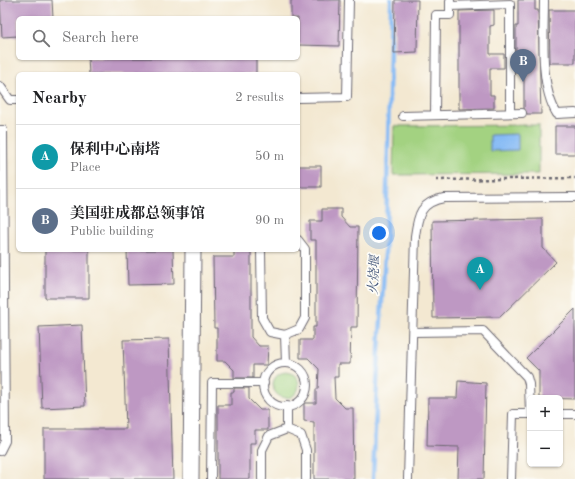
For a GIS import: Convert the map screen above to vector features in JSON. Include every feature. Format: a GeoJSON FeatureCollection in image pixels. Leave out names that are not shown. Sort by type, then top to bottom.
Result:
{"type":"FeatureCollection","features":[{"type":"Feature","properties":{"kind":"street"},"geometry":{"type":"LineString","coordinates":[[191,479],[193,252]]}},
{"type":"Feature","properties":{"kind":"lane"},"geometry":{"type":"LineString","coordinates":[[300,98],[347,97],[349,0]]}},
{"type":"Feature","properties":{"kind":"lane"},"geometry":{"type":"LineString","coordinates":[[544,0],[546,77],[550,103],[557,114],[575,113]]}},
{"type":"Feature","properties":{"kind":"lane"},"geometry":{"type":"LineString","coordinates":[[436,115],[436,15],[450,15],[450,3],[510,4],[510,113]]}},
{"type":"Feature","properties":{"kind":"lane"},"geometry":{"type":"LineString","coordinates":[[0,86],[10,100],[16,100]]}},
{"type":"Feature","properties":{"kind":"lane"},"geometry":{"type":"LineString","coordinates":[[403,116],[522,113]]}},
{"type":"Feature","properties":{"kind":"lane"},"geometry":{"type":"LineString","coordinates":[[0,130],[3,130],[5,442],[0,451]]}},
{"type":"Feature","properties":{"kind":"lane"},"geometry":{"type":"LineString","coordinates":[[408,479],[413,332],[414,236],[422,209],[432,200],[444,198],[575,197]]}},
{"type":"Feature","properties":{"kind":"lane"},"geometry":{"type":"LineString","coordinates":[[262,252],[262,318],[270,332],[286,335],[299,329],[305,318],[305,249],[300,243]]}},
{"type":"Feature","properties":{"kind":"lane"},"geometry":{"type":"LineString","coordinates":[[413,332],[483,331],[527,377],[529,395]]}},
{"type":"Feature","properties":{"kind":"lane"},"geometry":{"type":"LineString","coordinates":[[286,335],[286,363]]}},
{"type":"Feature","properties":{"kind":"lane"},"geometry":{"type":"LineString","coordinates":[[286,363],[296,366],[302,370],[307,384],[303,397],[298,402],[287,406],[278,405],[272,402],[264,390],[264,383],[269,370],[275,365],[286,363]]}},
{"type":"Feature","properties":{"kind":"lane"},"geometry":{"type":"LineString","coordinates":[[211,479],[212,383],[264,383]]}},
{"type":"Feature","properties":{"kind":"lane"},"geometry":{"type":"LineString","coordinates":[[287,406],[287,429]]}},
{"type":"Feature","properties":{"kind":"lane"},"geometry":{"type":"LineString","coordinates":[[511,479],[513,414],[527,414]]}},
{"type":"Feature","properties":{"kind":"lane"},"geometry":{"type":"LineString","coordinates":[[563,414],[575,414]]}},
{"type":"Feature","properties":{"kind":"lane"},"geometry":{"type":"LineString","coordinates":[[262,479],[262,450],[269,436],[287,429],[301,435],[306,450],[306,479]]}},
{"type":"Feature","properties":{"kind":"path"},"geometry":{"type":"LineString","coordinates":[[436,180],[575,178]]}},
{"type":"Feature","properties":{"kind":"green space"},"geometry":{"type":"Polygon","coordinates":[[[539,125],[539,174],[393,175],[394,126],[539,125]]]}},
{"type":"Feature","properties":{"kind":"green space"},"geometry":{"type":"Polygon","coordinates":[[[286,372],[295,376],[299,385],[295,394],[286,398],[277,394],[273,385],[277,376],[286,372]]]}},
{"type":"Feature","properties":{"kind":"water"},"geometry":{"type":"Polygon","coordinates":[[[518,134],[518,150],[490,151],[490,135],[518,134]]]}},
{"type":"Feature","properties":{"kind":"building"},"geometry":{"type":"Polygon","coordinates":[[[0,0],[52,0],[53,16],[16,16],[16,36],[2,37],[0,0]]]}},
{"type":"Feature","properties":{"kind":"building"},"geometry":{"type":"Polygon","coordinates":[[[291,0],[340,0],[339,46],[300,45],[300,16],[291,16],[291,0]]]}},
{"type":"Feature","properties":{"kind":"building"},"geometry":{"type":"Polygon","coordinates":[[[395,0],[418,0],[417,52],[394,53],[395,0]]]}},
{"type":"Feature","properties":{"kind":"building"},"geometry":{"type":"Polygon","coordinates":[[[518,0],[535,0],[535,10],[538,10],[541,114],[527,114],[524,108],[524,72],[516,72],[516,26],[518,26],[518,0]]]}},
{"type":"Feature","properties":{"kind":"building"},"geometry":{"type":"Polygon","coordinates":[[[494,10],[494,25],[490,26],[490,54],[504,54],[504,68],[490,68],[490,95],[494,95],[494,108],[459,109],[459,11],[494,10]]]}},
{"type":"Feature","properties":{"kind":"building"},"geometry":{"type":"Polygon","coordinates":[[[549,10],[575,10],[575,63],[550,63],[549,10]]]}},
{"type":"Feature","properties":{"kind":"building"},"geometry":{"type":"Polygon","coordinates":[[[88,60],[256,60],[256,72],[89,72],[88,60]]]}},
{"type":"Feature","properties":{"kind":"building"},"geometry":{"type":"Polygon","coordinates":[[[555,126],[575,126],[575,154],[555,154],[555,126]]]}},
{"type":"Feature","properties":{"kind":"building"},"geometry":{"type":"Polygon","coordinates":[[[300,166],[321,166],[321,187],[300,187],[300,166]]]}},
{"type":"Feature","properties":{"kind":"building"},"geometry":{"type":"Polygon","coordinates":[[[322,209],[341,209],[341,217],[350,227],[358,227],[357,327],[351,327],[350,364],[338,364],[338,377],[334,377],[335,398],[345,408],[353,408],[354,479],[314,479],[314,422],[304,421],[304,403],[316,403],[316,389],[318,389],[319,369],[308,358],[300,358],[300,340],[313,340],[313,327],[316,327],[316,240],[310,240],[310,221],[322,221],[322,209]]]}},
{"type":"Feature","properties":{"kind":"building"},"geometry":{"type":"Polygon","coordinates":[[[543,219],[543,248],[556,262],[500,317],[433,318],[432,221],[543,219]]]}},
{"type":"Feature","properties":{"kind":"building"},"geometry":{"type":"Polygon","coordinates":[[[45,252],[89,252],[89,298],[45,298],[45,252]]]}},
{"type":"Feature","properties":{"kind":"building"},"geometry":{"type":"Polygon","coordinates":[[[127,252],[173,252],[174,284],[128,285],[127,252]]]}},
{"type":"Feature","properties":{"kind":"building"},"geometry":{"type":"Polygon","coordinates":[[[234,252],[251,252],[251,337],[259,346],[268,346],[267,365],[253,365],[253,378],[234,378],[234,370],[225,361],[217,361],[217,328],[214,328],[213,257],[234,257],[234,252]]]}},
{"type":"Feature","properties":{"kind":"building"},"geometry":{"type":"Polygon","coordinates":[[[575,309],[575,399],[563,399],[563,395],[539,395],[539,371],[526,358],[575,309]]]}},
{"type":"Feature","properties":{"kind":"building"},"geometry":{"type":"Polygon","coordinates":[[[82,325],[85,406],[42,408],[39,327],[82,325]]]}},
{"type":"Feature","properties":{"kind":"building"},"geometry":{"type":"Polygon","coordinates":[[[169,339],[173,479],[44,479],[44,429],[126,429],[123,340],[169,339]]]}},
{"type":"Feature","properties":{"kind":"building"},"geometry":{"type":"Polygon","coordinates":[[[458,381],[486,383],[484,479],[458,479],[459,447],[427,446],[428,398],[457,398],[458,381]]]}},
{"type":"Feature","properties":{"kind":"building"},"geometry":{"type":"Polygon","coordinates":[[[234,388],[249,388],[249,399],[260,410],[268,410],[268,430],[255,430],[255,443],[250,443],[250,479],[218,479],[218,405],[231,405],[231,392],[234,392],[234,388]]]}},
{"type":"Feature","properties":{"kind":"waterway","name":"火烧堰"},"geometry":{"type":"LineString","coordinates":[[373,479],[377,382],[386,238],[391,0]]}},
{"type":"Feature","properties":{"kind":"place","name":"美国驻成都总领事馆"},"geometry":{"type":"Point","coordinates":[523,82]}},
{"type":"Feature","properties":{"kind":"place","name":"保利中心南塔"},"geometry":{"type":"Point","coordinates":[480,290]}}]}
